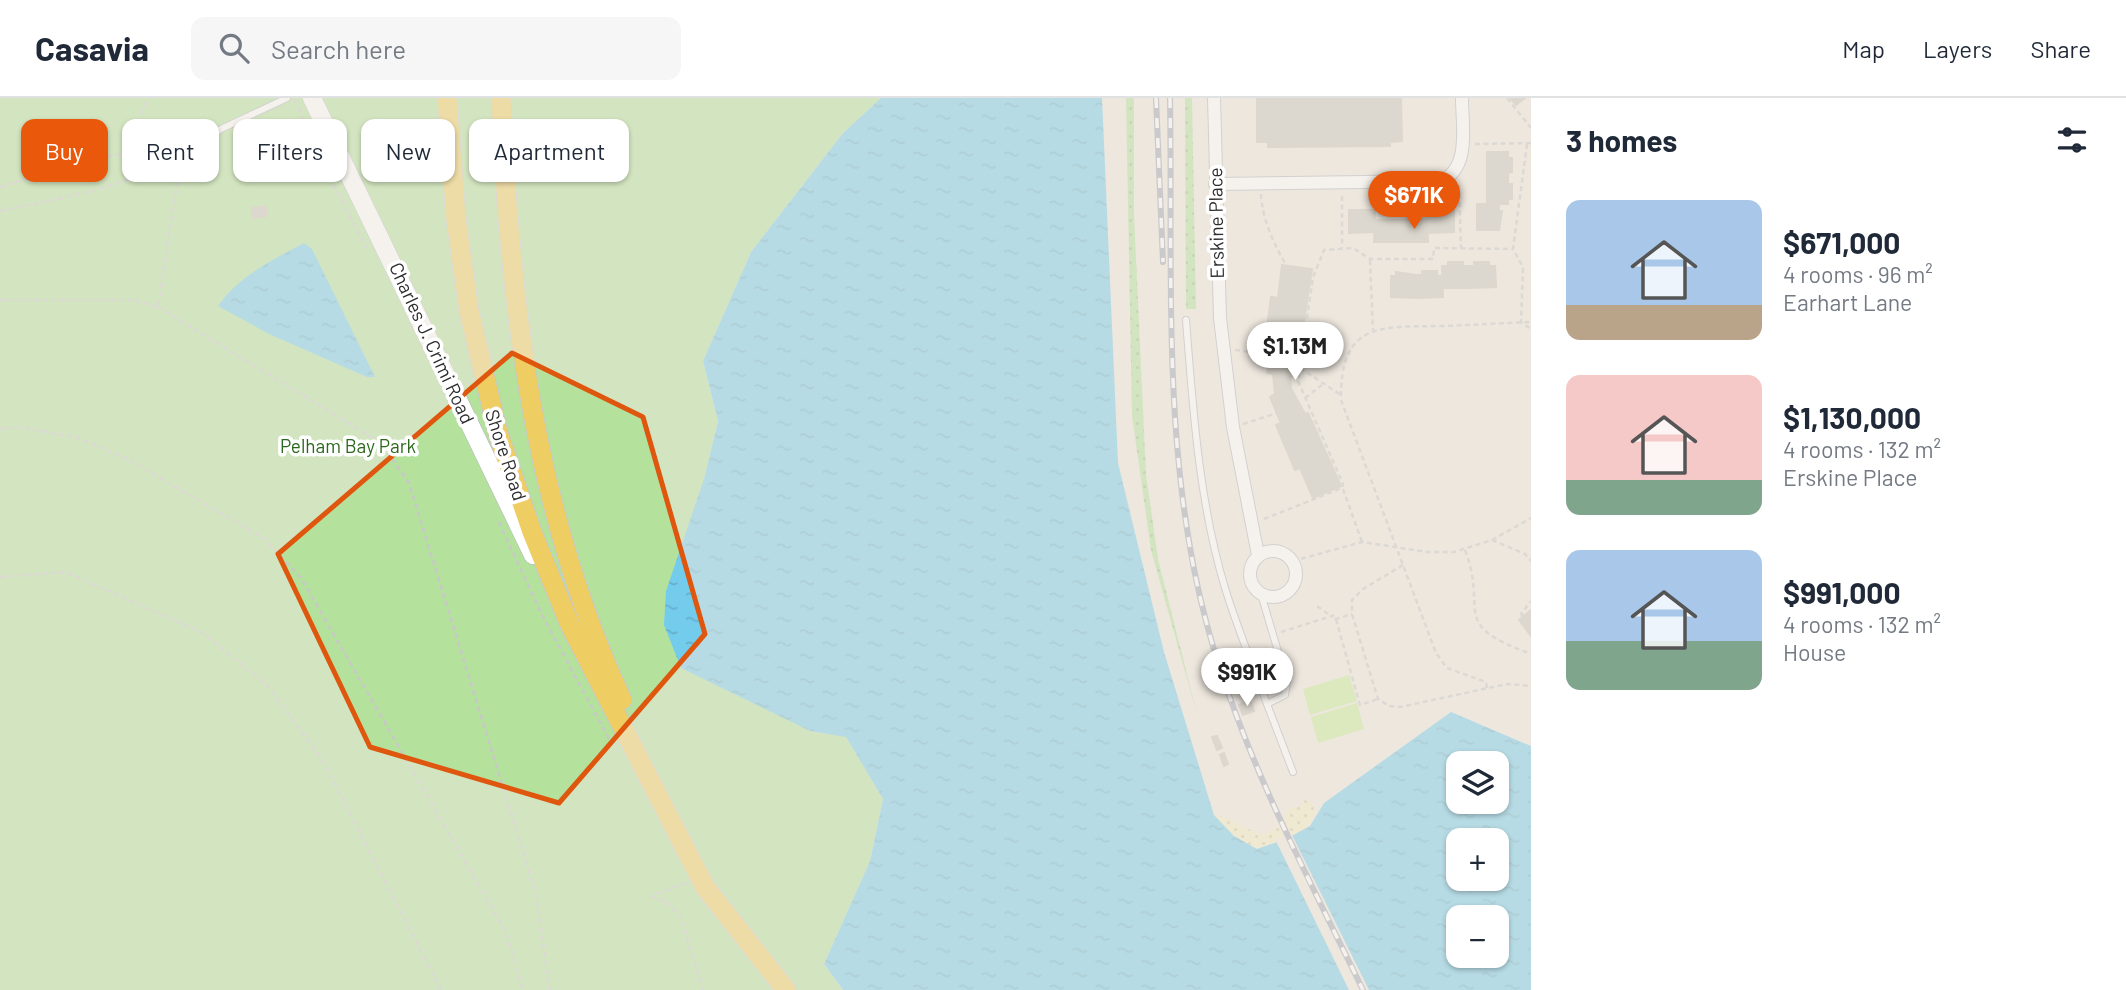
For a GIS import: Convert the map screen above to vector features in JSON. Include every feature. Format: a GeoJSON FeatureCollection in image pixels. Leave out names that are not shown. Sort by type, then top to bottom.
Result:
{"type":"FeatureCollection","features":[{"type":"Feature","properties":{"kind":"main road","name":"Charles J. Crimi Road"},"geometry":{"type":"LineString","coordinates":[[312,98],[548,588],[570,625]]}},
{"type":"Feature","properties":{"kind":"main road","name":"Shore Road"},"geometry":{"type":"LineString","coordinates":[[447,98],[460,253],[489,401],[520,499],[570,625],[622,728],[655,785],[705,887],[786,990]]}},
{"type":"Feature","properties":{"kind":"main road","name":"Shore Road"},"geometry":{"type":"LineString","coordinates":[[501,98],[513,276],[533,415],[551,503],[578,592],[655,785]]}},
{"type":"Feature","properties":{"kind":"street","name":"Erskine Place"},"geometry":{"type":"LineString","coordinates":[[1214,98],[1217,284],[1223,349],[1233,427],[1258,555],[1250,574],[1254,587],[1261,594]]}},
{"type":"Feature","properties":{"kind":"street"},"geometry":{"type":"LineString","coordinates":[[1215,184],[1434,183],[1455,172],[1461,159],[1462,98]]}},
{"type":"Feature","properties":{"kind":"street"},"geometry":{"type":"LineString","coordinates":[[1258,555],[1277,550],[1293,561],[1296,580],[1289,591],[1278,597],[1261,594]]}},
{"type":"Feature","properties":{"kind":"lane"},"geometry":{"type":"LineString","coordinates":[[219,131],[287,98]]}},
{"type":"Feature","properties":{"kind":"lane"},"geometry":{"type":"LineString","coordinates":[[1186,320],[1201,476],[1213,540],[1225,587],[1293,772]]}},
{"type":"Feature","properties":{"kind":"lane"},"geometry":{"type":"LineString","coordinates":[[1261,594],[1287,677],[1287,689],[1282,697],[1267,704]]}},
{"type":"Feature","properties":{"kind":"path"},"geometry":{"type":"LineString","coordinates":[[144,119],[148,98]]}},
{"type":"Feature","properties":{"kind":"path"},"geometry":{"type":"LineString","coordinates":[[1507,98],[1531,128]]}},
{"type":"Feature","properties":{"kind":"path"},"geometry":{"type":"LineString","coordinates":[[1462,144],[1529,144],[1513,249],[1523,267],[1521,322]]}},
{"type":"Feature","properties":{"kind":"path"},"geometry":{"type":"LineString","coordinates":[[0,187],[76,163],[122,154]]}},
{"type":"Feature","properties":{"kind":"path"},"geometry":{"type":"LineString","coordinates":[[1455,172],[1460,188],[1461,248]]}},
{"type":"Feature","properties":{"kind":"path"},"geometry":{"type":"LineString","coordinates":[[0,211],[99,190],[123,182]]}},
{"type":"Feature","properties":{"kind":"path"},"geometry":{"type":"LineString","coordinates":[[158,307],[177,182]]}},
{"type":"Feature","properties":{"kind":"path"},"geometry":{"type":"LineString","coordinates":[[1260,184],[1261,205],[1286,265]]}},
{"type":"Feature","properties":{"kind":"path"},"geometry":{"type":"LineString","coordinates":[[1342,184],[1342,248]]}},
{"type":"Feature","properties":{"kind":"path"},"geometry":{"type":"LineString","coordinates":[[1362,542],[1298,381],[1313,277],[1324,250],[1353,248],[1370,259],[1433,259],[1434,248],[1513,249]]}},
{"type":"Feature","properties":{"kind":"path"},"geometry":{"type":"LineString","coordinates":[[1370,259],[1373,330]]}},
{"type":"Feature","properties":{"kind":"path"},"geometry":{"type":"LineString","coordinates":[[0,300],[134,300],[158,307],[381,443],[409,483],[536,894],[550,990]]}},
{"type":"Feature","properties":{"kind":"path"},"geometry":{"type":"LineString","coordinates":[[1521,322],[1531,329]]}},
{"type":"Feature","properties":{"kind":"path"},"geometry":{"type":"LineString","coordinates":[[1487,688],[1486,682],[1458,674],[1441,663],[1341,395],[1340,376],[1345,359],[1357,341],[1373,330],[1384,327],[1531,322]]}},
{"type":"Feature","properties":{"kind":"path"},"geometry":{"type":"LineString","coordinates":[[1223,349],[1270,354]]}},
{"type":"Feature","properties":{"kind":"path"},"geometry":{"type":"LineString","coordinates":[[1300,368],[1341,395]]}},
{"type":"Feature","properties":{"kind":"path"},"geometry":{"type":"LineString","coordinates":[[1305,398],[1322,385]]}},
{"type":"Feature","properties":{"kind":"path"},"geometry":{"type":"LineString","coordinates":[[1233,427],[1277,413]]}},
{"type":"Feature","properties":{"kind":"path"},"geometry":{"type":"LineString","coordinates":[[0,429],[21,427],[78,438],[126,458],[265,539],[301,578],[506,932],[523,990]]}},
{"type":"Feature","properties":{"kind":"path"},"geometry":{"type":"LineString","coordinates":[[1251,524],[1342,487]]}},
{"type":"Feature","properties":{"kind":"path"},"geometry":{"type":"LineString","coordinates":[[1293,561],[1362,542],[1427,552],[1465,550],[1492,540],[1531,518]]}},
{"type":"Feature","properties":{"kind":"path"},"geometry":{"type":"LineString","coordinates":[[1492,540],[1528,554],[1531,561]]}},
{"type":"Feature","properties":{"kind":"path"},"geometry":{"type":"LineString","coordinates":[[1465,550],[1470,563],[1475,618],[1492,639],[1531,654]]}},
{"type":"Feature","properties":{"kind":"path"},"geometry":{"type":"LineString","coordinates":[[1404,565],[1363,589],[1352,600],[1352,614],[1378,699],[1389,706],[1400,707],[1487,688],[1529,685],[1531,677]]}},
{"type":"Feature","properties":{"kind":"path"},"geometry":{"type":"LineString","coordinates":[[0,577],[65,572],[203,633],[266,684],[322,759],[441,990]]}},
{"type":"Feature","properties":{"kind":"path"},"geometry":{"type":"LineString","coordinates":[[1523,616],[1521,614],[1531,601]]}},
{"type":"Feature","properties":{"kind":"path"},"geometry":{"type":"LineString","coordinates":[[1317,606],[1331,616],[1335,615],[1360,705],[1378,699]]}},
{"type":"Feature","properties":{"kind":"path"},"geometry":{"type":"LineString","coordinates":[[1336,619],[1352,614]]}},
{"type":"Feature","properties":{"kind":"path"},"geometry":{"type":"LineString","coordinates":[[1273,634],[1331,616]]}},
{"type":"Feature","properties":{"kind":"path"},"geometry":{"type":"LineString","coordinates":[[685,883],[652,896],[666,902],[680,915],[703,990]]}},
{"type":"Feature","properties":{"kind":"highlighted area"},"geometry":{"type":"Polygon","coordinates":[[[512,353],[643,417],[705,634],[559,803],[370,747],[278,554],[512,353]]]}},
{"type":"Feature","properties":{"kind":"green space","name":"Pelham Bay Park"},"geometry":{"type":"Polygon","coordinates":[[[0,98],[881,98],[843,133],[751,252],[703,361],[718,421],[704,479],[809,731],[846,736],[883,799],[870,861],[824,964],[843,990],[0,990],[0,98]]]}},
{"type":"Feature","properties":{"kind":"green space"},"geometry":{"type":"Polygon","coordinates":[[[1126,98],[1134,98],[1134,215],[1146,474],[1158,559],[1197,714],[1151,550],[1132,416],[1126,98]]]}},
{"type":"Feature","properties":{"kind":"green space"},"geometry":{"type":"Polygon","coordinates":[[[1185,98],[1192,98],[1196,309],[1186,309],[1185,98]]]}},
{"type":"Feature","properties":{"kind":"green space"},"geometry":{"type":"Polygon","coordinates":[[[1349,675],[1357,701],[1310,715],[1303,689],[1349,675]]]}},
{"type":"Feature","properties":{"kind":"green space"},"geometry":{"type":"Polygon","coordinates":[[[1357,703],[1364,729],[1318,743],[1311,717],[1357,703]]]}},
{"type":"Feature","properties":{"kind":"sand"},"geometry":{"type":"Polygon","coordinates":[[[1305,800],[1310,801],[1316,812],[1306,827],[1292,837],[1257,849],[1234,836],[1214,815],[1263,835],[1286,823],[1284,817],[1289,808],[1299,807],[1305,800]]]}},
{"type":"Feature","properties":{"kind":"water"},"geometry":{"type":"Polygon","coordinates":[[[881,98],[1102,98],[1118,463],[1164,652],[1214,815],[1234,836],[1257,849],[1286,839],[1310,826],[1324,803],[1451,712],[1531,746],[1531,990],[843,990],[824,964],[870,861],[883,799],[846,737],[810,731],[681,668],[664,625],[666,591],[704,479],[718,421],[703,361],[751,252],[843,133],[881,98]]]}},
{"type":"Feature","properties":{"kind":"water"},"geometry":{"type":"Polygon","coordinates":[[[304,243],[312,249],[375,377],[367,377],[269,334],[218,306],[246,277],[304,243]]]}},
{"type":"Feature","properties":{"kind":"pier"},"geometry":{"type":"Polygon","coordinates":[[[1291,833],[1369,990],[1349,990],[1275,839],[1291,833]]]}},
{"type":"Feature","properties":{"kind":"building"},"geometry":{"type":"Polygon","coordinates":[[[1257,98],[1401,98],[1402,141],[1390,142],[1390,146],[1268,147],[1268,142],[1257,142],[1257,98]]]}},
{"type":"Feature","properties":{"kind":"building"},"geometry":{"type":"Polygon","coordinates":[[[1510,98],[1525,98],[1516,105],[1510,98]]]}},
{"type":"Feature","properties":{"kind":"building"},"geometry":{"type":"Polygon","coordinates":[[[1487,152],[1508,152],[1508,158],[1512,158],[1512,172],[1508,173],[1508,178],[1487,178],[1487,152]]]}},
{"type":"Feature","properties":{"kind":"building"},"geometry":{"type":"Polygon","coordinates":[[[1487,178],[1508,178],[1508,184],[1512,184],[1512,199],[1508,199],[1508,204],[1487,204],[1487,178]]]}},
{"type":"Feature","properties":{"kind":"building"},"geometry":{"type":"Polygon","coordinates":[[[1477,204],[1499,204],[1499,211],[1502,211],[1499,230],[1477,230],[1477,204]]]}},
{"type":"Feature","properties":{"kind":"building"},"geometry":{"type":"Polygon","coordinates":[[[266,207],[267,216],[253,218],[252,208],[266,207]]]}},
{"type":"Feature","properties":{"kind":"building"},"geometry":{"type":"Polygon","coordinates":[[[1349,210],[1375,210],[1374,232],[1349,233],[1349,210]]]}},
{"type":"Feature","properties":{"kind":"building"},"geometry":{"type":"Polygon","coordinates":[[[1427,210],[1454,210],[1454,232],[1428,233],[1427,210]]]}},
{"type":"Feature","properties":{"kind":"building"},"geometry":{"type":"Polygon","coordinates":[[[1427,219],[1428,242],[1401,242],[1401,220],[1427,219]]]}},
{"type":"Feature","properties":{"kind":"building"},"geometry":{"type":"Polygon","coordinates":[[[1375,220],[1401,220],[1401,242],[1374,242],[1375,220]]]}},
{"type":"Feature","properties":{"kind":"building"},"geometry":{"type":"Polygon","coordinates":[[[1448,262],[1463,262],[1463,266],[1468,266],[1469,288],[1443,288],[1442,266],[1448,266],[1448,262]]]}},
{"type":"Feature","properties":{"kind":"building"},"geometry":{"type":"Polygon","coordinates":[[[1474,262],[1489,262],[1489,266],[1495,266],[1496,287],[1469,288],[1468,266],[1474,266],[1474,262]]]}},
{"type":"Feature","properties":{"kind":"building"},"geometry":{"type":"Polygon","coordinates":[[[1282,265],[1312,269],[1300,348],[1296,348],[1293,376],[1290,377],[1291,388],[1305,414],[1308,413],[1341,486],[1313,498],[1300,468],[1295,470],[1276,425],[1281,423],[1270,397],[1275,394],[1273,374],[1267,373],[1271,345],[1265,345],[1271,297],[1278,298],[1282,265]]]}},
{"type":"Feature","properties":{"kind":"building"},"geometry":{"type":"Polygon","coordinates":[[[1422,271],[1437,271],[1437,276],[1442,276],[1443,297],[1417,298],[1417,275],[1422,275],[1422,271]]]}},
{"type":"Feature","properties":{"kind":"building"},"geometry":{"type":"Polygon","coordinates":[[[1396,272],[1417,275],[1417,298],[1391,297],[1391,276],[1396,276],[1396,272]]]}},
{"type":"Feature","properties":{"kind":"building"},"geometry":{"type":"Polygon","coordinates":[[[1531,610],[1531,636],[1519,620],[1531,610]]]}},
{"type":"Feature","properties":{"kind":"building"},"geometry":{"type":"Polygon","coordinates":[[[1250,700],[1254,711],[1243,715],[1239,705],[1250,700]]]}},
{"type":"Feature","properties":{"kind":"building"},"geometry":{"type":"Polygon","coordinates":[[[1217,736],[1222,748],[1217,750],[1212,737],[1217,736]]]}},
{"type":"Feature","properties":{"kind":"building"},"geometry":{"type":"Polygon","coordinates":[[[1224,753],[1228,764],[1224,766],[1220,755],[1224,753]]]}},
{"type":"Feature","properties":{"kind":"railway"},"geometry":{"type":"LineString","coordinates":[[1156,98],[1163,262]]}},
{"type":"Feature","properties":{"kind":"railway"},"geometry":{"type":"LineString","coordinates":[[1170,98],[1172,363],[1182,495],[1192,561],[1221,673],[1256,766],[1363,990]]}}]}
